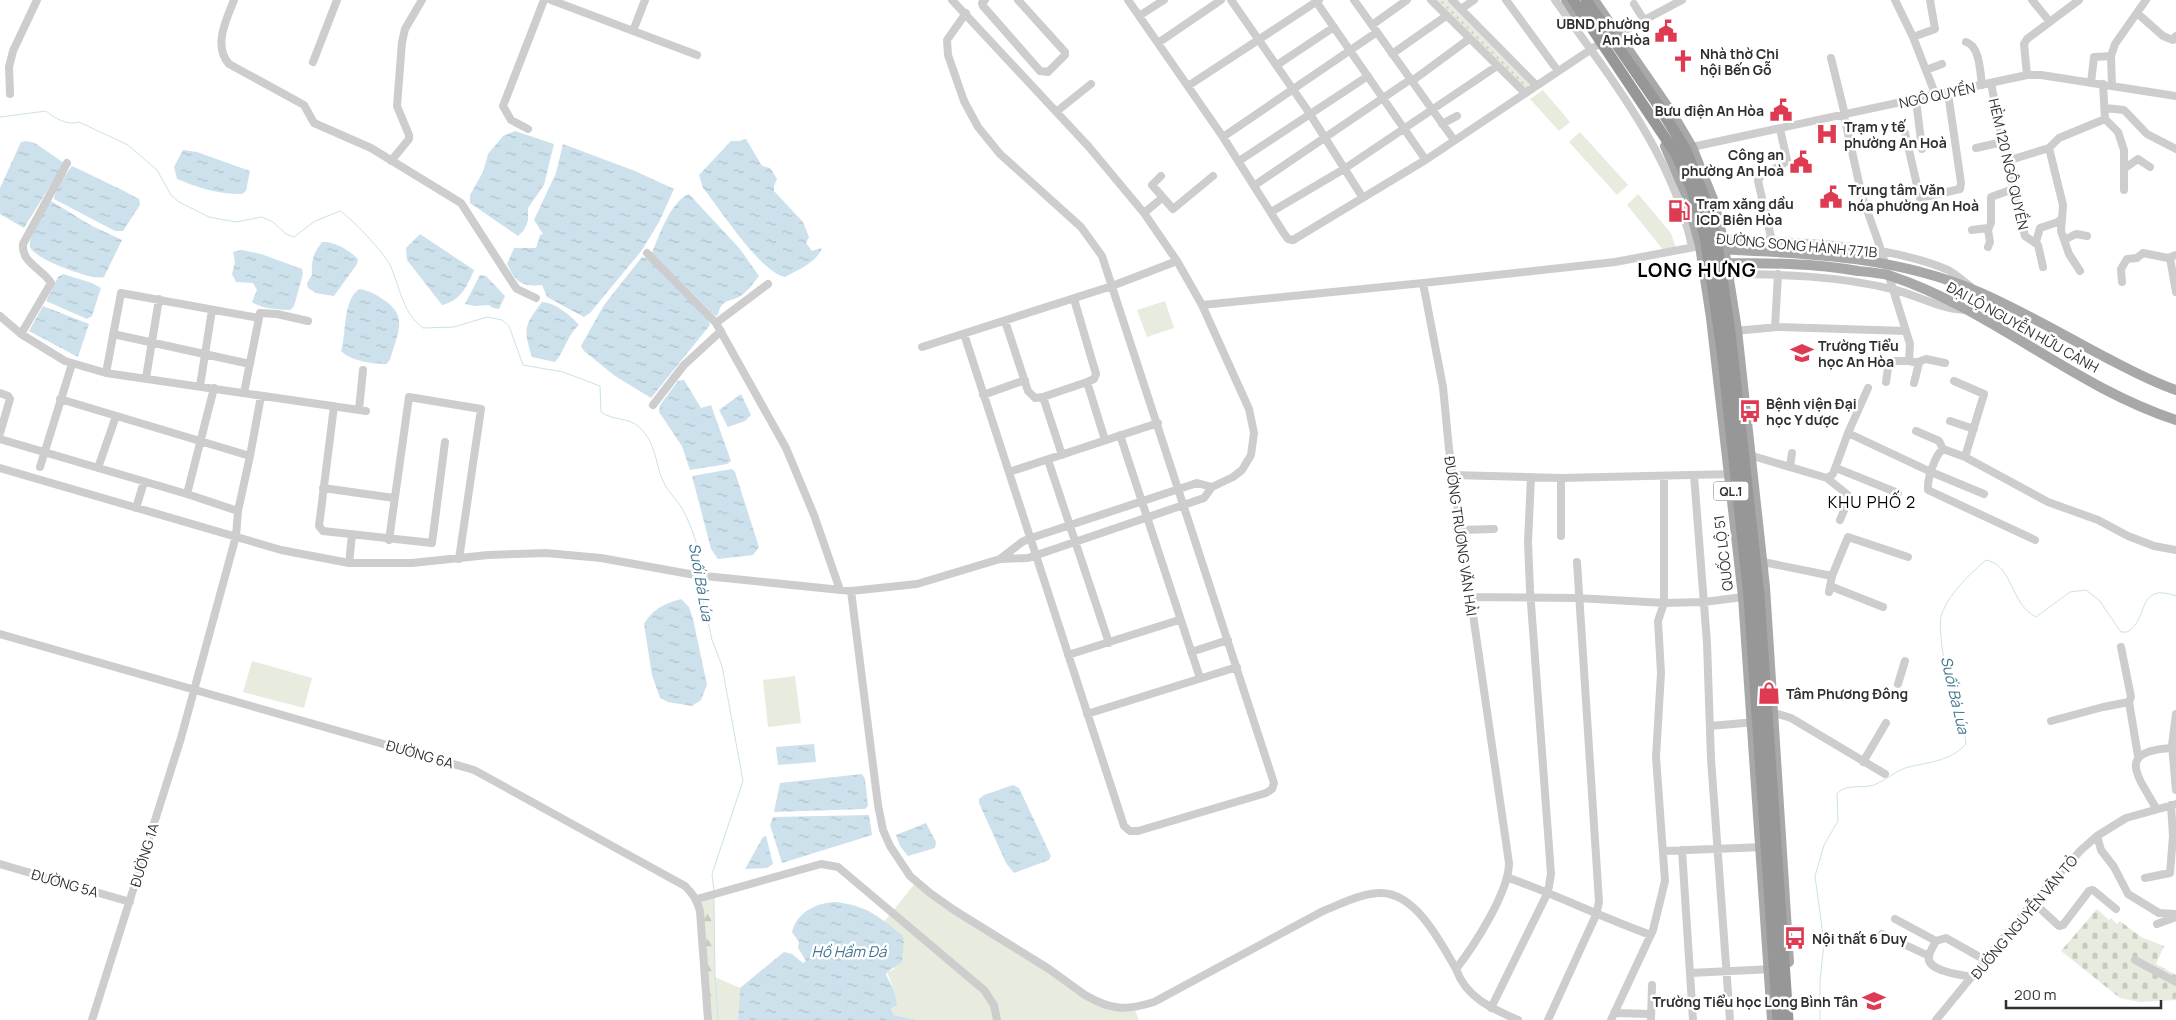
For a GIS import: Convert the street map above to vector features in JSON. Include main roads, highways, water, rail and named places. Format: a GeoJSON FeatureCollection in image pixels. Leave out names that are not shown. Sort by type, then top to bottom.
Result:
{"type":"FeatureCollection","features":[{"type":"Feature","properties":{"kind":"highway","name":"QUỐC LỘ 51"},"geometry":{"type":"LineString","coordinates":[[1573,0],[1596,45],[1676,154],[1693,195],[1733,331],[1746,454],[1754,596],[1755,722],[1772,969],[1778,1020]]}},
{"type":"Feature","properties":{"kind":"highway","name":"QUỐC LỘ 51"},"geometry":{"type":"LineString","coordinates":[[1586,0],[1626,52],[1686,150],[1707,204],[1708,244]]}},
{"type":"Feature","properties":{"kind":"highway","name":"QUỐC LỘ 51"},"geometry":{"type":"LineString","coordinates":[[1715,268],[1732,474],[1754,596],[1770,711],[1782,889],[1788,1020]]}},
{"type":"Feature","properties":{"kind":"main road","name":"QUỐC LỘ 51"},"geometry":{"type":"LineString","coordinates":[[1566,0],[1666,158],[1688,197],[1708,244],[1715,268]]}},
{"type":"Feature","properties":{"kind":"main road","name":"QUỐC LỘ 51"},"geometry":{"type":"LineString","coordinates":[[1594,0],[1618,34],[1626,52],[1696,146],[1713,199],[1708,244]]}},
{"type":"Feature","properties":{"kind":"main road","name":"ĐẠI LỘ NGUYỄN HỮU CẢNH"},"geometry":{"type":"LineString","coordinates":[[1708,244],[1885,263],[1925,273],[1978,292],[2137,374],[2176,390]]}},
{"type":"Feature","properties":{"kind":"main road","name":"ĐẠI LỘ NGUYỄN HỮU CẢNH"},"geometry":{"type":"LineString","coordinates":[[1715,268],[1806,265],[1889,276],[1918,286],[1968,310],[2111,393],[2154,413],[2176,420]]}},
{"type":"Feature","properties":{"kind":"main road","name":"QUỐC LỘ 51"},"geometry":{"type":"LineString","coordinates":[[1746,454],[1763,562],[1754,596]]}},
{"type":"Feature","properties":{"kind":"main road","name":"QUỐC LỘ 51"},"geometry":{"type":"LineString","coordinates":[[1782,889],[1793,1020]]}},
{"type":"Feature","properties":{"kind":"main road","name":"QUỐC LỘ 51"},"geometry":{"type":"LineString","coordinates":[[1772,969],[1772,1020]]}},
{"type":"Feature","properties":{"kind":"water"},"geometry":{"type":"Polygon","coordinates":[[[515,131],[554,144],[544,185],[528,208],[528,221],[524,230],[518,236],[470,203],[470,195],[483,172],[488,154],[503,136],[515,131]]]}},
{"type":"Feature","properties":{"kind":"water"},"geometry":{"type":"Polygon","coordinates":[[[746,139],[762,166],[770,168],[777,179],[774,191],[803,222],[809,237],[806,243],[812,251],[822,248],[812,261],[785,277],[775,273],[764,264],[741,239],[703,188],[699,175],[731,141],[746,139]]]}},
{"type":"Feature","properties":{"kind":"water"},"geometry":{"type":"Polygon","coordinates":[[[21,142],[35,143],[64,163],[24,228],[0,214],[0,188],[21,142]]]}},
{"type":"Feature","properties":{"kind":"water"},"geometry":{"type":"Polygon","coordinates":[[[563,144],[635,171],[674,189],[659,222],[642,250],[590,313],[584,317],[547,297],[542,285],[529,285],[520,282],[513,275],[507,264],[514,248],[536,248],[540,235],[543,234],[534,220],[556,173],[563,144]]]}},
{"type":"Feature","properties":{"kind":"water"},"geometry":{"type":"Polygon","coordinates":[[[183,150],[197,152],[250,171],[246,191],[242,194],[217,192],[177,179],[174,167],[183,150]]]}},
{"type":"Feature","properties":{"kind":"water"},"geometry":{"type":"Polygon","coordinates":[[[72,166],[139,199],[140,205],[123,231],[115,231],[54,199],[57,186],[72,166]]]}},
{"type":"Feature","properties":{"kind":"water"},"geometry":{"type":"Polygon","coordinates":[[[689,194],[740,249],[759,276],[739,297],[722,305],[718,315],[715,316],[652,253],[671,211],[689,194]]]}},
{"type":"Feature","properties":{"kind":"water"},"geometry":{"type":"Polygon","coordinates":[[[51,201],[92,226],[122,240],[104,277],[88,276],[64,268],[42,257],[30,247],[36,225],[47,203],[51,201]]]}},
{"type":"Feature","properties":{"kind":"water"},"geometry":{"type":"Polygon","coordinates":[[[420,234],[474,270],[462,292],[448,303],[442,305],[407,260],[406,248],[420,234]]]}},
{"type":"Feature","properties":{"kind":"water"},"geometry":{"type":"Polygon","coordinates":[[[322,242],[341,247],[358,259],[357,264],[334,296],[316,293],[308,288],[307,283],[312,275],[313,258],[322,242]]]}},
{"type":"Feature","properties":{"kind":"water"},"geometry":{"type":"Polygon","coordinates":[[[242,250],[261,254],[302,269],[303,274],[294,306],[290,310],[265,307],[252,302],[257,290],[253,283],[236,282],[232,274],[235,262],[233,252],[242,250]]]}},
{"type":"Feature","properties":{"kind":"water"},"geometry":{"type":"Polygon","coordinates":[[[642,257],[647,258],[707,317],[710,325],[651,398],[615,376],[584,351],[581,346],[604,305],[642,257]]]}},
{"type":"Feature","properties":{"kind":"water"},"geometry":{"type":"Polygon","coordinates":[[[63,274],[92,283],[101,288],[92,316],[87,319],[46,301],[58,277],[63,274]]]}},
{"type":"Feature","properties":{"kind":"water"},"geometry":{"type":"Polygon","coordinates":[[[480,275],[486,276],[505,296],[499,309],[489,305],[475,306],[465,304],[480,275]]]}},
{"type":"Feature","properties":{"kind":"water"},"geometry":{"type":"Polygon","coordinates":[[[359,289],[381,298],[392,306],[397,313],[399,320],[398,335],[390,360],[386,364],[356,360],[341,351],[347,310],[359,289]]]}},
{"type":"Feature","properties":{"kind":"water"},"geometry":{"type":"Polygon","coordinates":[[[542,302],[557,307],[579,325],[572,333],[555,362],[532,357],[527,340],[526,333],[529,322],[542,302]]]}},
{"type":"Feature","properties":{"kind":"water"},"geometry":{"type":"Polygon","coordinates":[[[43,306],[89,324],[78,357],[29,331],[43,306]]]}},
{"type":"Feature","properties":{"kind":"water"},"geometry":{"type":"Polygon","coordinates":[[[684,380],[701,408],[711,405],[731,461],[727,464],[690,470],[682,446],[659,412],[660,405],[678,381],[684,380]]]}},
{"type":"Feature","properties":{"kind":"water"},"geometry":{"type":"Polygon","coordinates":[[[741,394],[751,415],[745,421],[728,427],[719,410],[741,394]]]}},
{"type":"Feature","properties":{"kind":"water"},"geometry":{"type":"Polygon","coordinates":[[[732,469],[735,472],[759,547],[753,555],[718,559],[711,549],[692,476],[732,469]]]}},
{"type":"Feature","properties":{"kind":"water"},"geometry":{"type":"Polygon","coordinates":[[[681,599],[689,607],[693,619],[707,685],[701,700],[692,706],[668,702],[660,698],[652,675],[644,624],[660,607],[681,599]]]}},
{"type":"Feature","properties":{"kind":"water"},"geometry":{"type":"Polygon","coordinates":[[[814,744],[816,762],[778,765],[776,747],[814,744]]]}},
{"type":"Feature","properties":{"kind":"water"},"geometry":{"type":"Polygon","coordinates":[[[862,774],[865,779],[868,806],[865,809],[774,812],[780,783],[862,774]]]}},
{"type":"Feature","properties":{"kind":"water"},"geometry":{"type":"Polygon","coordinates":[[[1013,785],[1019,788],[1051,856],[1049,860],[1014,873],[1006,863],[979,803],[979,799],[984,795],[1013,785]]]}},
{"type":"Feature","properties":{"kind":"water"},"geometry":{"type":"Polygon","coordinates":[[[869,815],[872,835],[782,863],[770,825],[773,817],[869,815]]]}},
{"type":"Feature","properties":{"kind":"water"},"geometry":{"type":"Polygon","coordinates":[[[926,823],[936,842],[935,848],[908,856],[900,846],[896,835],[926,823]]]}},
{"type":"Feature","properties":{"kind":"water"},"geometry":{"type":"Polygon","coordinates":[[[766,836],[773,864],[767,868],[745,869],[763,837],[766,836]]]}},
{"type":"Feature","properties":{"kind":"water","name":"Hồ Hầm Đá"},"geometry":{"type":"Polygon","coordinates":[[[835,902],[856,906],[871,912],[902,935],[904,939],[902,962],[887,972],[886,975],[894,990],[897,1005],[891,1009],[894,1015],[916,1020],[738,1020],[740,988],[784,952],[792,954],[803,963],[806,961],[798,948],[799,942],[792,932],[795,925],[798,919],[808,910],[821,904],[835,902]]]}},
{"type":"Feature","properties":{"kind":"waterway","name":"Suối Bà Lúa"},"geometry":{"type":"LineString","coordinates":[[0,117],[46,111],[61,121],[79,122],[128,145],[157,170],[171,195],[179,202],[209,217],[236,222],[262,217],[273,222],[286,234],[294,237],[315,221],[340,211],[367,236],[386,259],[410,315],[423,328],[454,327],[487,317],[502,320],[509,326],[523,365],[563,372],[600,386],[601,412],[635,424],[650,441],[665,485],[681,507],[690,524],[696,540],[702,572]]}},
{"type":"Feature","properties":{"kind":"waterway","name":"Suối Bà Lúa"},"geometry":{"type":"LineString","coordinates":[[1820,1020],[1820,981],[1824,943],[1815,876],[1824,845],[1838,821],[1837,794],[1849,787],[1874,785],[1905,768],[1945,758],[1960,750],[1966,744],[1948,682],[1940,630],[1942,613],[1955,591],[1986,560],[1995,563],[2002,569],[2021,603],[2027,611],[2036,617],[2070,592],[2086,590],[2099,600],[2121,632],[2127,632],[2134,627],[2145,604],[2155,594],[2163,593],[2176,596]]}},
{"type":"Feature","properties":{"kind":"waterway","name":"Suối Bà Lúa"},"geometry":{"type":"LineString","coordinates":[[702,579],[702,595],[712,640],[722,666],[743,781],[712,874],[714,892]]}},
{"type":"Feature","properties":{"kind":"waterway","name":"Suối Bà Lúa"},"geometry":{"type":"LineString","coordinates":[[714,898],[715,977],[718,1020]]}},
{"type":"Feature","properties":{"kind":"place","name":"UBND phường An Hòa"},"geometry":{"type":"Point","coordinates":[1666,31]}},
{"type":"Feature","properties":{"kind":"place","name":"Nhà thờ Chi hội Bến Gỗ"},"geometry":{"type":"Point","coordinates":[1683,61]}},
{"type":"Feature","properties":{"kind":"place","name":"Bưu điện An Hòa"},"geometry":{"type":"Point","coordinates":[1781,110]}},
{"type":"Feature","properties":{"kind":"place","name":"Trạm y tế phường An Hoà"},"geometry":{"type":"Point","coordinates":[1827,134]}},
{"type":"Feature","properties":{"kind":"place","name":"Công an phường An Hoà"},"geometry":{"type":"Point","coordinates":[1801,162]}},
{"type":"Feature","properties":{"kind":"place","name":"Trung tâm Văn hóa phường An Hoà"},"geometry":{"type":"Point","coordinates":[1831,197]}},
{"type":"Feature","properties":{"kind":"place","name":"Trạm xăng dầu ICD Biên Hòa"},"geometry":{"type":"Point","coordinates":[1679,211]}},
{"type":"Feature","properties":{"kind":"place","name":"Trường Tiểu học An Hòa"},"geometry":{"type":"Point","coordinates":[1802,353]}},
{"type":"Feature","properties":{"kind":"place","name":"Bệnh viện Đại học Y dược"},"geometry":{"type":"Point","coordinates":[1750,411]}},
{"type":"Feature","properties":{"kind":"place","name":"Tâm Phương Đông"},"geometry":{"type":"Point","coordinates":[1769,693]}},
{"type":"Feature","properties":{"kind":"place","name":"Nội thất 6 Duy"},"geometry":{"type":"Point","coordinates":[1795,938]}},
{"type":"Feature","properties":{"kind":"place","name":"Trường Tiểu học Long Bình Tân"},"geometry":{"type":"Point","coordinates":[1874,1001]}},
{"type":"Feature","properties":{"kind":"district","name":"LONG HƯNG"},"geometry":{"type":"Point","coordinates":[1697,270]}},
{"type":"Feature","properties":{"kind":"district","name":"KHU PHỐ 2"},"geometry":{"type":"Point","coordinates":[1872,502]}}]}
